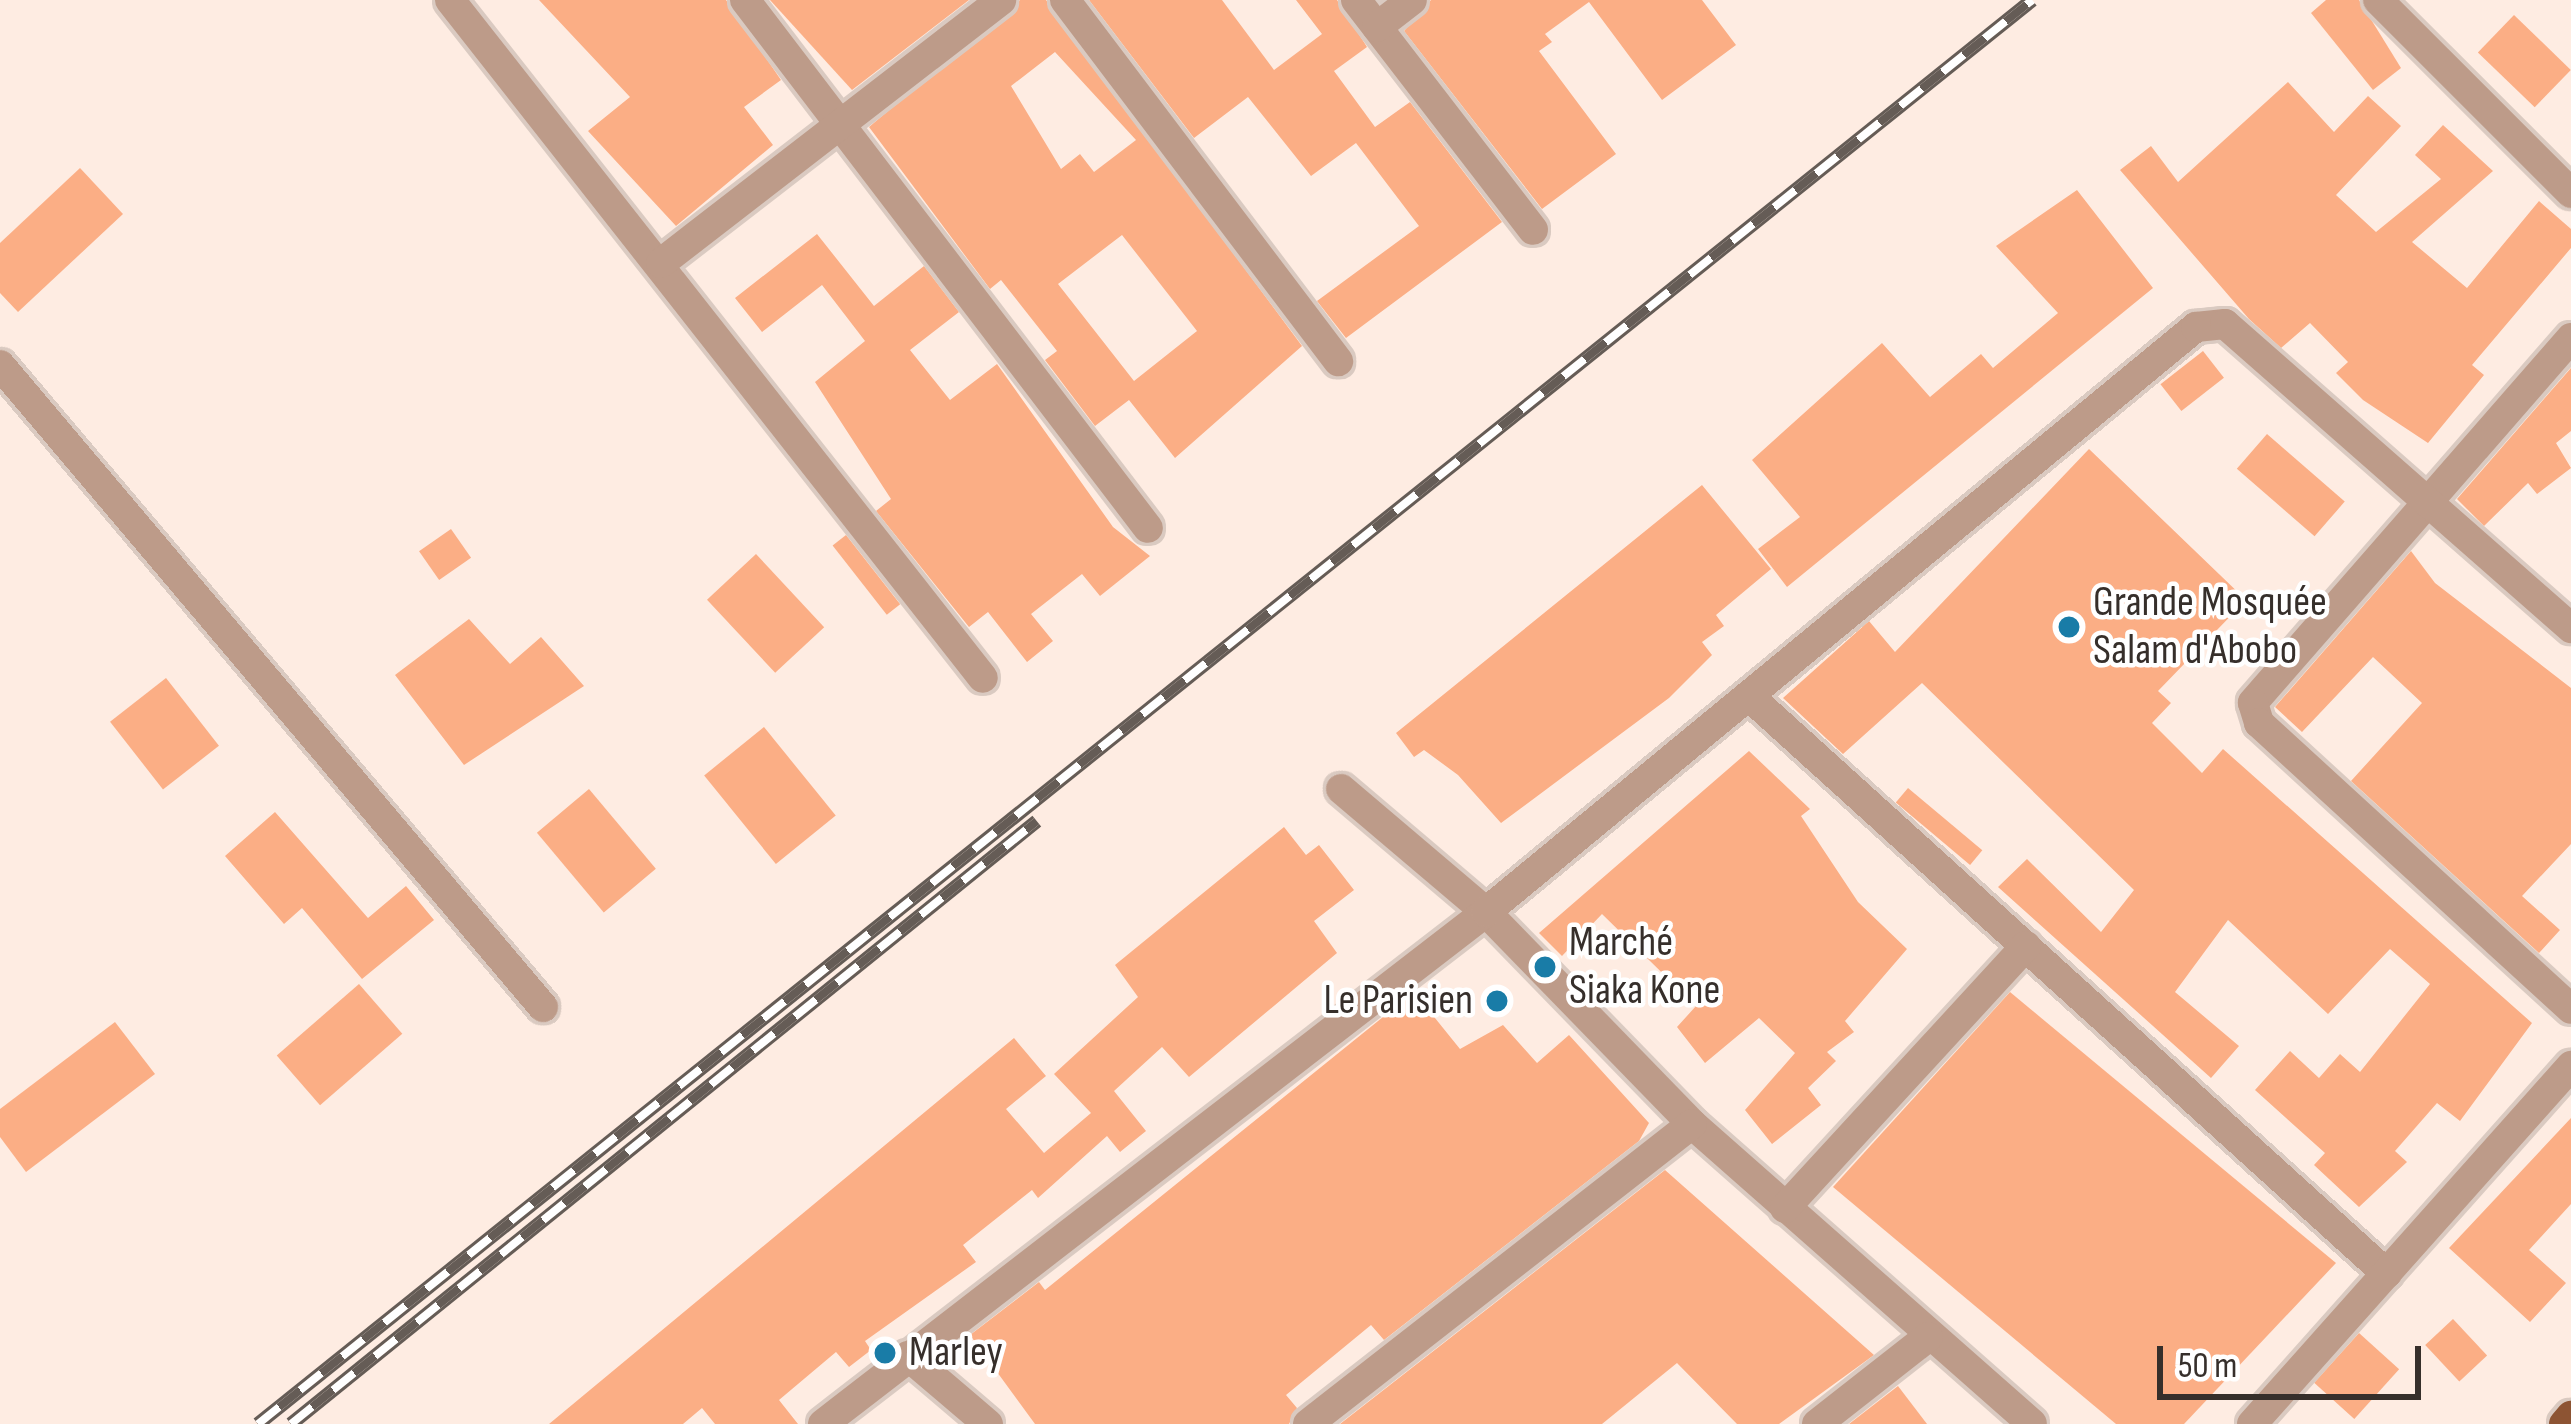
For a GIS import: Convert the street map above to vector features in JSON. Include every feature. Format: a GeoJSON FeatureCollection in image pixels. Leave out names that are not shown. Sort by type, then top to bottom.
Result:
{"type":"FeatureCollection","features":[{"type":"Feature","properties":{"kind":"main road"},"geometry":{"type":"LineString","coordinates":[[2564,1424],[2571,1416]]}},
{"type":"Feature","properties":{"kind":"street"},"geometry":{"type":"LineString","coordinates":[[450,0],[661,262],[982,678]]}},
{"type":"Feature","properties":{"kind":"street"},"geometry":{"type":"LineString","coordinates":[[746,0],[1148,527]]}},
{"type":"Feature","properties":{"kind":"street"},"geometry":{"type":"LineString","coordinates":[[661,262],[1001,0]]}},
{"type":"Feature","properties":{"kind":"street"},"geometry":{"type":"LineString","coordinates":[[1065,0],[1338,361]]}},
{"type":"Feature","properties":{"kind":"street"},"geometry":{"type":"LineString","coordinates":[[1356,0],[1533,230]]}},
{"type":"Feature","properties":{"kind":"street"},"geometry":{"type":"LineString","coordinates":[[1377,27],[1412,0]]}},
{"type":"Feature","properties":{"kind":"street"},"geometry":{"type":"LineString","coordinates":[[2378,0],[2571,193]]}},
{"type":"Feature","properties":{"kind":"street"},"geometry":{"type":"LineString","coordinates":[[823,1424],[1486,913],[2210,322],[2571,628]]}},
{"type":"Feature","properties":{"kind":"street"},"geometry":{"type":"LineString","coordinates":[[2571,338],[2257,688],[2259,723],[2571,1010]]}},
{"type":"Feature","properties":{"kind":"street"},"geometry":{"type":"LineString","coordinates":[[0,365],[543,1007]]}},
{"type":"Feature","properties":{"kind":"street"},"geometry":{"type":"LineString","coordinates":[[1750,697],[2387,1274]]}},
{"type":"Feature","properties":{"kind":"street"},"geometry":{"type":"LineString","coordinates":[[1341,789],[1486,913],[1692,1124],[2032,1424]]}},
{"type":"Feature","properties":{"kind":"street"},"geometry":{"type":"LineString","coordinates":[[1785,1208],[2026,946]]}},
{"type":"Feature","properties":{"kind":"street"},"geometry":{"type":"LineString","coordinates":[[2252,1424],[2571,1066]]}},
{"type":"Feature","properties":{"kind":"street"},"geometry":{"type":"LineString","coordinates":[[1308,1424],[1692,1124]]}},
{"type":"Feature","properties":{"kind":"street"},"geometry":{"type":"LineString","coordinates":[[1817,1424],[1928,1337]]}},
{"type":"Feature","properties":{"kind":"street"},"geometry":{"type":"LineString","coordinates":[[908,1356],[988,1424]]}},
{"type":"Feature","properties":{"kind":"building"},"geometry":{"type":"Polygon","coordinates":[[[539,0],[726,0],[781,80],[744,107],[773,145],[676,226],[588,131],[630,97],[539,0]]]}},
{"type":"Feature","properties":{"kind":"building"},"geometry":{"type":"Polygon","coordinates":[[[770,0],[969,0],[852,90],[770,0]]]}},
{"type":"Feature","properties":{"kind":"building"},"geometry":{"type":"Polygon","coordinates":[[[1020,0],[1046,0],[1302,346],[1175,458],[1129,400],[1095,426],[1045,360],[1057,351],[1001,280],[990,289],[869,127],[1020,0]],[[1055,52],[1011,86],[1061,169],[1080,154],[1094,172],[1136,140],[1055,52]],[[1122,235],[1058,284],[1134,381],[1197,331],[1122,235]]]}},
{"type":"Feature","properties":{"kind":"building"},"geometry":{"type":"Polygon","coordinates":[[[1089,0],[1222,0],[1274,70],[1322,34],[1296,0],[1337,0],[1367,47],[1334,71],[1375,127],[1410,102],[1502,222],[1346,338],[1317,301],[1419,226],[1356,143],[1311,176],[1248,97],[1194,138],[1089,0]]]}},
{"type":"Feature","properties":{"kind":"building"},"geometry":{"type":"Polygon","coordinates":[[[1431,0],[1702,0],[1736,45],[1662,100],[1589,2],[1545,34],[1552,42],[1539,51],[1616,154],[1542,209],[1404,31],[1431,0]]]}},
{"type":"Feature","properties":{"kind":"building"},"geometry":{"type":"Polygon","coordinates":[[[2326,0],[2359,0],[2401,68],[2373,90],[2311,13],[2326,0]]]}},
{"type":"Feature","properties":{"kind":"building"},"geometry":{"type":"Polygon","coordinates":[[[2514,15],[2571,70],[2535,107],[2478,52],[2514,15]]]}},
{"type":"Feature","properties":{"kind":"building"},"geometry":{"type":"Polygon","coordinates":[[[2288,82],[2334,132],[2368,96],[2401,126],[2336,195],[2376,232],[2441,179],[2415,155],[2443,125],[2493,171],[2412,242],[2467,288],[2539,201],[2571,229],[2571,248],[2472,365],[2484,375],[2428,443],[2363,400],[2336,373],[2348,362],[2310,323],[2281,348],[2249,319],[2120,170],[2151,146],[2178,182],[2288,82]]]}},
{"type":"Feature","properties":{"kind":"building"},"geometry":{"type":"Polygon","coordinates":[[[80,168],[123,214],[18,312],[0,293],[0,243],[80,168]]]}},
{"type":"Feature","properties":{"kind":"building"},"geometry":{"type":"Polygon","coordinates":[[[2077,190],[2153,288],[1787,587],[1758,549],[1800,517],[1752,460],[1882,343],[1930,397],[1981,354],[1993,368],[2058,313],[1996,246],[2077,190]]]}},
{"type":"Feature","properties":{"kind":"building"},"geometry":{"type":"Polygon","coordinates":[[[817,234],[874,306],[924,266],[959,312],[910,350],[950,400],[997,364],[1113,527],[1150,556],[1100,596],[1082,574],[1031,614],[1053,641],[1027,662],[988,612],[969,627],[876,511],[891,499],[815,382],[865,341],[822,285],[762,332],[735,298],[817,234]]]}},
{"type":"Feature","properties":{"kind":"building"},"geometry":{"type":"Polygon","coordinates":[[[2203,351],[2224,378],[2181,411],[2160,384],[2203,351]]]}},
{"type":"Feature","properties":{"kind":"building"},"geometry":{"type":"Polygon","coordinates":[[[2571,368],[2571,431],[2556,443],[2571,468],[2537,494],[2528,483],[2484,526],[2457,499],[2571,368]]]}},
{"type":"Feature","properties":{"kind":"building"},"geometry":{"type":"Polygon","coordinates":[[[2267,434],[2345,502],[2315,536],[2237,469],[2267,434]]]}},
{"type":"Feature","properties":{"kind":"building"},"geometry":{"type":"Polygon","coordinates":[[[2089,449],[2246,600],[2158,691],[2171,703],[2152,723],[2202,773],[2223,749],[2532,1023],[2460,1121],[2437,1103],[2395,1151],[2407,1162],[2359,1207],[2314,1165],[2325,1153],[2255,1090],[2290,1051],[2319,1078],[2340,1054],[2360,1072],[2430,984],[2390,949],[2328,1014],[2228,920],[2175,992],[2239,1046],[2211,1078],[1998,887],[2027,859],[2101,932],[2134,890],[1922,683],[1843,754],[1783,698],[1869,621],[1895,652],[2089,449]]]}},
{"type":"Feature","properties":{"kind":"building"},"geometry":{"type":"Polygon","coordinates":[[[1702,485],[1771,569],[1716,615],[1724,626],[1702,642],[1712,655],[1669,698],[1501,823],[1458,775],[1424,750],[1414,757],[1396,733],[1702,485]]]}},
{"type":"Feature","properties":{"kind":"building"},"geometry":{"type":"Polygon","coordinates":[[[451,529],[471,558],[439,580],[419,551],[451,529]]]}},
{"type":"Feature","properties":{"kind":"building"},"geometry":{"type":"Polygon","coordinates":[[[846,535],[900,604],[887,615],[833,545],[846,535]]]}},
{"type":"Feature","properties":{"kind":"building"},"geometry":{"type":"Polygon","coordinates":[[[2411,551],[2435,583],[2571,688],[2571,844],[2522,896],[2560,930],[2539,953],[2351,781],[2422,703],[2373,657],[2302,732],[2275,707],[2411,551]]]}},
{"type":"Feature","properties":{"kind":"building"},"geometry":{"type":"Polygon","coordinates":[[[756,554],[824,627],[775,673],[707,600],[756,554]]]}},
{"type":"Feature","properties":{"kind":"building"},"geometry":{"type":"Polygon","coordinates":[[[469,619],[510,664],[541,637],[584,686],[464,765],[395,675],[469,619]]]}},
{"type":"Feature","properties":{"kind":"building"},"geometry":{"type":"Polygon","coordinates":[[[166,678],[219,746],[163,789],[110,722],[166,678]]]}},
{"type":"Feature","properties":{"kind":"building"},"geometry":{"type":"Polygon","coordinates":[[[764,727],[836,816],[776,864],[704,775],[764,727]]]}},
{"type":"Feature","properties":{"kind":"building"},"geometry":{"type":"Polygon","coordinates":[[[1749,751],[1810,809],[1801,816],[1858,902],[1907,949],[1845,1021],[1854,1032],[1827,1052],[1836,1061],[1808,1088],[1821,1105],[1772,1144],[1745,1110],[1795,1053],[1759,1018],[1705,1063],[1677,1027],[1696,1006],[1602,914],[1562,956],[1539,933],[1749,751]]]}},
{"type":"Feature","properties":{"kind":"building"},"geometry":{"type":"Polygon","coordinates":[[[1908,788],[1982,850],[1970,865],[1896,803],[1908,788]]]}},
{"type":"Feature","properties":{"kind":"building"},"geometry":{"type":"Polygon","coordinates":[[[589,789],[656,869],[604,912],[537,833],[589,789]]]}},
{"type":"Feature","properties":{"kind":"building"},"geometry":{"type":"Polygon","coordinates":[[[275,812],[368,918],[406,886],[434,920],[362,979],[302,908],[284,924],[225,856],[275,812]]]}},
{"type":"Feature","properties":{"kind":"building"},"geometry":{"type":"Polygon","coordinates":[[[1284,827],[1306,855],[1319,845],[1354,890],[1314,921],[1337,953],[1189,1077],[1162,1047],[1114,1091],[1146,1131],[1120,1152],[1107,1136],[1038,1198],[1032,1190],[963,1245],[976,1262],[865,1341],[871,1350],[849,1367],[836,1352],[779,1400],[798,1424],[715,1424],[702,1408],[683,1424],[549,1424],[1014,1038],[1046,1076],[1006,1109],[1044,1153],[1091,1113],[1054,1074],[1138,997],[1115,965],[1284,827]]]}},
{"type":"Feature","properties":{"kind":"building"},"geometry":{"type":"Polygon","coordinates":[[[359,984],[402,1034],[320,1105],[277,1056],[359,984]]]}},
{"type":"Feature","properties":{"kind":"building"},"geometry":{"type":"Polygon","coordinates":[[[1414,992],[1460,1049],[1503,1025],[1537,1063],[1569,1035],[1649,1123],[1639,1141],[1384,1340],[1371,1325],[1286,1395],[1297,1408],[1289,1424],[1035,1424],[970,1335],[1039,1282],[1045,1290],[1414,992]]]}},
{"type":"Feature","properties":{"kind":"building"},"geometry":{"type":"Polygon","coordinates":[[[2010,992],[2336,1263],[2184,1424],[2116,1424],[1833,1187],[2010,992]]]}},
{"type":"Feature","properties":{"kind":"building"},"geometry":{"type":"Polygon","coordinates":[[[115,1022],[155,1074],[26,1172],[0,1137],[0,1109],[115,1022]]]}},
{"type":"Feature","properties":{"kind":"building"},"geometry":{"type":"Polygon","coordinates":[[[2571,1118],[2571,1204],[2529,1250],[2566,1283],[2530,1322],[2449,1248],[2571,1118]]]}},
{"type":"Feature","properties":{"kind":"building"},"geometry":{"type":"Polygon","coordinates":[[[1665,1170],[1874,1355],[1779,1424],[1737,1424],[1677,1363],[1602,1424],[1340,1424],[1665,1170]]]}},
{"type":"Feature","properties":{"kind":"building"},"geometry":{"type":"Polygon","coordinates":[[[2453,1319],[2487,1356],[2459,1381],[2425,1345],[2453,1319]]]}},
{"type":"Feature","properties":{"kind":"building"},"geometry":{"type":"Polygon","coordinates":[[[2359,1333],[2399,1369],[2354,1419],[2314,1383],[2359,1333]]]}},
{"type":"Feature","properties":{"kind":"building"},"geometry":{"type":"Polygon","coordinates":[[[1898,1386],[1927,1424],[1849,1424],[1898,1386]]]}},
{"type":"Feature","properties":{"kind":"railway"},"geometry":{"type":"LineString","coordinates":[[258,1424],[2032,0]]}},
{"type":"Feature","properties":{"kind":"railway"},"geometry":{"type":"LineString","coordinates":[[291,1424],[1037,821]]}},
{"type":"Feature","properties":{"kind":"place","name":"Grande Mosquée Salam d'Abobo"},"geometry":{"type":"Point","coordinates":[2069,627]}},
{"type":"Feature","properties":{"kind":"place","name":"Marché Siaka Kone"},"geometry":{"type":"Point","coordinates":[1545,967]}},
{"type":"Feature","properties":{"kind":"place","name":"Le Parisien"},"geometry":{"type":"Point","coordinates":[1497,1001]}},
{"type":"Feature","properties":{"kind":"place","name":"Marley"},"geometry":{"type":"Point","coordinates":[885,1353]}}]}
